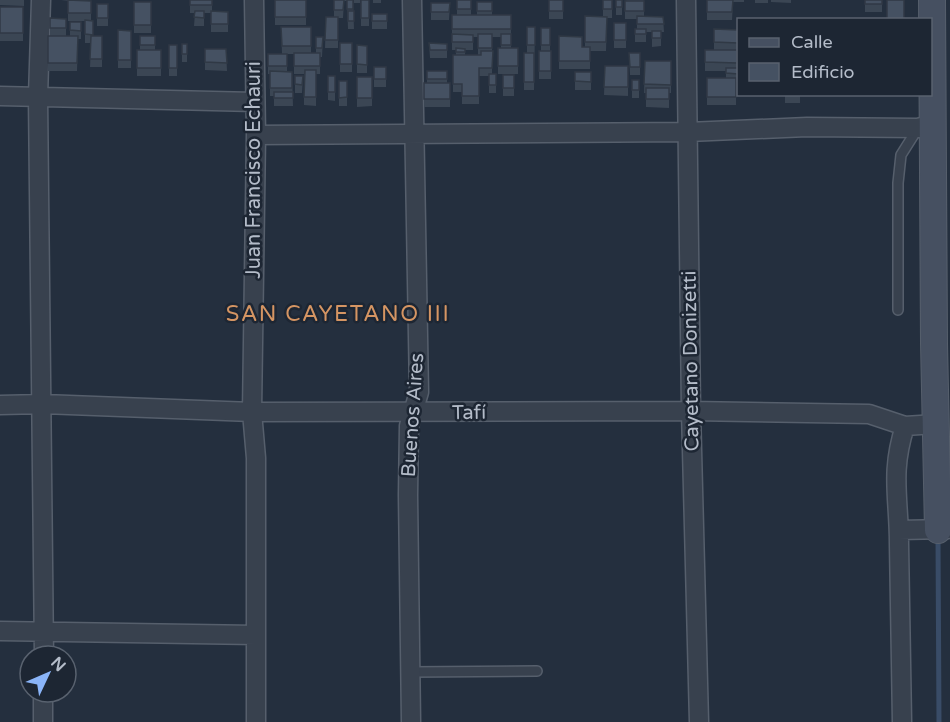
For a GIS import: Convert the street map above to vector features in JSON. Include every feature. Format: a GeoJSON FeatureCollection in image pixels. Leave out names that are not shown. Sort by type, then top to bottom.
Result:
{"type":"FeatureCollection","features":[{"type":"Feature","properties":{"kind":"street"},"geometry":{"type":"LineString","coordinates":[[40,0],[38,96],[44,644]]}},
{"type":"Feature","properties":{"kind":"street","name":"Juan Francisco Echauri"},"geometry":{"type":"LineString","coordinates":[[254,0],[256,135],[252,412],[256,458],[256,722]]}},
{"type":"Feature","properties":{"kind":"street","name":"Buenos Aires"},"geometry":{"type":"LineString","coordinates":[[411,722],[409,426],[419,392],[412,0]]}},
{"type":"Feature","properties":{"kind":"street","name":"Cayetano Donizetti"},"geometry":{"type":"LineString","coordinates":[[686,0],[691,411],[699,722]]}},
{"type":"Feature","properties":{"kind":"street"},"geometry":{"type":"LineString","coordinates":[[899,530],[944,530],[936,424],[942,343],[926,126],[942,93],[932,0]]}},
{"type":"Feature","properties":{"kind":"street"},"geometry":{"type":"LineString","coordinates":[[0,96],[255,102]]}},
{"type":"Feature","properties":{"kind":"street"},"geometry":{"type":"LineString","coordinates":[[256,135],[337,132],[414,135],[688,132],[807,127],[926,126]]}},
{"type":"Feature","properties":{"kind":"street","name":"Tafí"},"geometry":{"type":"LineString","coordinates":[[0,405],[43,404],[252,412],[413,414],[691,411],[869,414],[905,426],[936,424]]}},
{"type":"Feature","properties":{"kind":"street"},"geometry":{"type":"LineString","coordinates":[[902,722],[899,530],[894,476],[897,453],[905,426]]}},
{"type":"Feature","properties":{"kind":"street"},"geometry":{"type":"LineString","coordinates":[[0,631],[256,635]]}},
{"type":"Feature","properties":{"kind":"street"},"geometry":{"type":"LineString","coordinates":[[43,704],[43,722]]}},
{"type":"Feature","properties":{"kind":"lane"},"geometry":{"type":"LineString","coordinates":[[898,310],[898,183],[902,155],[926,126]]}},
{"type":"Feature","properties":{"kind":"lane"},"geometry":{"type":"LineString","coordinates":[[411,672],[537,671]]}},
{"type":"Feature","properties":{"kind":"building"},"geometry":{"type":"Polygon","coordinates":[[[68,0],[91,1],[91,13],[68,13],[68,0]]]}},
{"type":"Feature","properties":{"kind":"building"},"geometry":{"type":"Polygon","coordinates":[[[190,0],[212,0],[212,5],[190,5],[190,0]]]}},
{"type":"Feature","properties":{"kind":"building"},"geometry":{"type":"Polygon","coordinates":[[[275,0],[306,0],[306,17],[275,17],[275,0]]]}},
{"type":"Feature","properties":{"kind":"building"},"geometry":{"type":"Polygon","coordinates":[[[334,0],[344,0],[343,10],[334,10],[334,0]]]}},
{"type":"Feature","properties":{"kind":"building"},"geometry":{"type":"Polygon","coordinates":[[[347,0],[353,0],[353,9],[347,9],[347,0]]]}},
{"type":"Feature","properties":{"kind":"building"},"geometry":{"type":"Polygon","coordinates":[[[361,0],[369,0],[369,18],[361,18],[361,0]]]}},
{"type":"Feature","properties":{"kind":"building"},"geometry":{"type":"Polygon","coordinates":[[[457,0],[471,0],[471,9],[457,9],[457,0]]]}},
{"type":"Feature","properties":{"kind":"building"},"geometry":{"type":"Polygon","coordinates":[[[549,0],[563,0],[563,11],[549,11],[549,0]]]}},
{"type":"Feature","properties":{"kind":"building"},"geometry":{"type":"Polygon","coordinates":[[[603,0],[612,0],[612,9],[603,9],[603,0]]]}},
{"type":"Feature","properties":{"kind":"building"},"geometry":{"type":"Polygon","coordinates":[[[616,0],[622,0],[622,7],[616,7],[616,0]]]}},
{"type":"Feature","properties":{"kind":"building"},"geometry":{"type":"Polygon","coordinates":[[[707,0],[733,0],[732,12],[707,12],[707,0]]]}},
{"type":"Feature","properties":{"kind":"building"},"geometry":{"type":"Polygon","coordinates":[[[865,0],[882,0],[882,4],[865,4],[865,0]]]}},
{"type":"Feature","properties":{"kind":"building"},"geometry":{"type":"Polygon","coordinates":[[[887,0],[904,0],[904,18],[887,18],[887,0]]]}},
{"type":"Feature","properties":{"kind":"building"},"geometry":{"type":"Polygon","coordinates":[[[625,1],[644,1],[644,11],[625,11],[625,1]]]}},
{"type":"Feature","properties":{"kind":"building"},"geometry":{"type":"Polygon","coordinates":[[[134,2],[151,2],[151,25],[134,25],[134,2]]]}},
{"type":"Feature","properties":{"kind":"building"},"geometry":{"type":"Polygon","coordinates":[[[477,2],[492,2],[492,11],[477,11],[477,2]]]}},
{"type":"Feature","properties":{"kind":"building"},"geometry":{"type":"Polygon","coordinates":[[[431,3],[450,3],[449,12],[431,12],[431,3]]]}},
{"type":"Feature","properties":{"kind":"building"},"geometry":{"type":"Polygon","coordinates":[[[97,4],[108,4],[108,18],[97,18],[97,4]]]}},
{"type":"Feature","properties":{"kind":"building"},"geometry":{"type":"Polygon","coordinates":[[[0,7],[23,7],[23,33],[0,33],[0,7]]]}},
{"type":"Feature","properties":{"kind":"building"},"geometry":{"type":"Polygon","coordinates":[[[195,11],[204,11],[204,18],[194,17],[195,11]]]}},
{"type":"Feature","properties":{"kind":"building"},"geometry":{"type":"Polygon","coordinates":[[[211,11],[228,12],[228,24],[211,24],[211,11]]]}},
{"type":"Feature","properties":{"kind":"building"},"geometry":{"type":"Polygon","coordinates":[[[348,11],[354,11],[354,21],[348,21],[348,11]]]}},
{"type":"Feature","properties":{"kind":"building"},"geometry":{"type":"Polygon","coordinates":[[[372,14],[387,14],[387,21],[372,21],[372,14]]]}},
{"type":"Feature","properties":{"kind":"building"},"geometry":{"type":"Polygon","coordinates":[[[452,15],[511,15],[511,29],[452,29],[452,15]]]}},
{"type":"Feature","properties":{"kind":"building"},"geometry":{"type":"Polygon","coordinates":[[[585,16],[607,17],[606,42],[585,42],[585,16]]]}},
{"type":"Feature","properties":{"kind":"building"},"geometry":{"type":"Polygon","coordinates":[[[637,16],[663,17],[664,24],[637,24],[637,16]]]}},
{"type":"Feature","properties":{"kind":"building"},"geometry":{"type":"Polygon","coordinates":[[[326,17],[338,17],[338,40],[325,40],[326,17]]]}},
{"type":"Feature","properties":{"kind":"building"},"geometry":{"type":"Polygon","coordinates":[[[50,18],[66,19],[66,28],[50,28],[50,18]]]}},
{"type":"Feature","properties":{"kind":"building"},"geometry":{"type":"Polygon","coordinates":[[[85,20],[93,21],[93,35],[85,34],[85,20]]]}},
{"type":"Feature","properties":{"kind":"building"},"geometry":{"type":"Polygon","coordinates":[[[70,22],[81,22],[81,31],[70,30],[70,22]]]}},
{"type":"Feature","properties":{"kind":"building"},"geometry":{"type":"Polygon","coordinates":[[[614,23],[626,23],[626,40],[614,40],[614,23]]]}},
{"type":"Feature","properties":{"kind":"building"},"geometry":{"type":"Polygon","coordinates":[[[281,27],[311,27],[311,46],[282,46],[281,27]]]}},
{"type":"Feature","properties":{"kind":"building"},"geometry":{"type":"Polygon","coordinates":[[[527,27],[535,27],[535,45],[527,45],[527,27]]]}},
{"type":"Feature","properties":{"kind":"building"},"geometry":{"type":"Polygon","coordinates":[[[541,28],[550,28],[550,45],[541,45],[541,28]]]}},
{"type":"Feature","properties":{"kind":"building"},"geometry":{"type":"Polygon","coordinates":[[[635,29],[646,29],[646,34],[635,34],[635,29]]]}},
{"type":"Feature","properties":{"kind":"building"},"geometry":{"type":"Polygon","coordinates":[[[714,29],[737,30],[737,43],[714,42],[714,29]]]}},
{"type":"Feature","properties":{"kind":"building"},"geometry":{"type":"Polygon","coordinates":[[[118,30],[131,31],[131,60],[118,60],[118,30]]]}},
{"type":"Feature","properties":{"kind":"building"},"geometry":{"type":"Polygon","coordinates":[[[652,31],[661,31],[661,38],[652,38],[652,31]]]}},
{"type":"Feature","properties":{"kind":"building"},"geometry":{"type":"Polygon","coordinates":[[[452,34],[473,35],[473,42],[452,42],[452,34]]]}},
{"type":"Feature","properties":{"kind":"building"},"geometry":{"type":"Polygon","coordinates":[[[478,34],[492,34],[492,48],[478,48],[478,34]]]}},
{"type":"Feature","properties":{"kind":"building"},"geometry":{"type":"Polygon","coordinates":[[[501,34],[511,34],[511,45],[501,45],[501,34]]]}},
{"type":"Feature","properties":{"kind":"building"},"geometry":{"type":"Polygon","coordinates":[[[48,36],[78,36],[77,63],[48,63],[48,36]]]}},
{"type":"Feature","properties":{"kind":"building"},"geometry":{"type":"Polygon","coordinates":[[[91,36],[102,36],[102,59],[90,59],[91,36]]]}},
{"type":"Feature","properties":{"kind":"building"},"geometry":{"type":"Polygon","coordinates":[[[140,36],[155,36],[155,45],[140,45],[140,36]]]}},
{"type":"Feature","properties":{"kind":"building"},"geometry":{"type":"Polygon","coordinates":[[[559,36],[582,37],[582,47],[590,47],[590,61],[559,61],[559,36]]]}},
{"type":"Feature","properties":{"kind":"building"},"geometry":{"type":"Polygon","coordinates":[[[316,37],[323,37],[322,48],[316,48],[316,37]]]}},
{"type":"Feature","properties":{"kind":"building"},"geometry":{"type":"Polygon","coordinates":[[[340,43],[352,43],[352,64],[340,64],[340,43]]]}},
{"type":"Feature","properties":{"kind":"building"},"geometry":{"type":"Polygon","coordinates":[[[429,43],[447,44],[447,50],[430,50],[429,43]]]}},
{"type":"Feature","properties":{"kind":"building"},"geometry":{"type":"Polygon","coordinates":[[[182,44],[187,44],[187,54],[182,54],[182,44]]]}},
{"type":"Feature","properties":{"kind":"building"},"geometry":{"type":"Polygon","coordinates":[[[169,45],[177,45],[177,68],[169,68],[169,45]]]}},
{"type":"Feature","properties":{"kind":"building"},"geometry":{"type":"Polygon","coordinates":[[[357,45],[367,46],[367,65],[357,64],[357,45]]]}},
{"type":"Feature","properties":{"kind":"building"},"geometry":{"type":"Polygon","coordinates":[[[456,48],[465,49],[465,52],[456,52],[456,48]]]}},
{"type":"Feature","properties":{"kind":"building"},"geometry":{"type":"Polygon","coordinates":[[[498,48],[518,48],[518,66],[498,66],[498,48]]]}},
{"type":"Feature","properties":{"kind":"building"},"geometry":{"type":"Polygon","coordinates":[[[205,49],[226,49],[227,63],[205,62],[205,49]]]}},
{"type":"Feature","properties":{"kind":"building"},"geometry":{"type":"Polygon","coordinates":[[[137,50],[161,50],[161,68],[137,68],[137,50]]]}},
{"type":"Feature","properties":{"kind":"building"},"geometry":{"type":"Polygon","coordinates":[[[705,50],[737,50],[737,63],[705,62],[705,50]]]}},
{"type":"Feature","properties":{"kind":"building"},"geometry":{"type":"Polygon","coordinates":[[[481,51],[493,51],[492,68],[479,68],[479,96],[462,96],[462,84],[453,84],[453,55],[481,55],[481,51]]]}},
{"type":"Feature","properties":{"kind":"building"},"geometry":{"type":"Polygon","coordinates":[[[539,51],[551,51],[551,71],[539,71],[539,51]]]}},
{"type":"Feature","properties":{"kind":"building"},"geometry":{"type":"Polygon","coordinates":[[[294,53],[320,53],[320,66],[294,66],[294,53]]]}},
{"type":"Feature","properties":{"kind":"building"},"geometry":{"type":"Polygon","coordinates":[[[524,53],[534,53],[534,82],[524,82],[524,53]]]}},
{"type":"Feature","properties":{"kind":"building"},"geometry":{"type":"Polygon","coordinates":[[[629,53],[640,53],[640,67],[630,67],[629,53]]]}},
{"type":"Feature","properties":{"kind":"building"},"geometry":{"type":"Polygon","coordinates":[[[268,54],[287,54],[287,66],[268,66],[268,54]]]}},
{"type":"Feature","properties":{"kind":"building"},"geometry":{"type":"Polygon","coordinates":[[[645,61],[671,61],[671,85],[644,84],[645,61]]]}},
{"type":"Feature","properties":{"kind":"building"},"geometry":{"type":"Polygon","coordinates":[[[605,66],[628,66],[628,87],[604,87],[605,66]]]}},
{"type":"Feature","properties":{"kind":"building"},"geometry":{"type":"Polygon","coordinates":[[[374,67],[386,67],[386,79],[374,79],[374,67]]]}},
{"type":"Feature","properties":{"kind":"building"},"geometry":{"type":"Polygon","coordinates":[[[726,68],[737,68],[737,74],[726,73],[726,68]]]}},
{"type":"Feature","properties":{"kind":"building"},"geometry":{"type":"Polygon","coordinates":[[[305,70],[316,70],[316,97],[304,97],[305,70]]]}},
{"type":"Feature","properties":{"kind":"building"},"geometry":{"type":"Polygon","coordinates":[[[270,71],[292,72],[292,88],[270,88],[270,71]]]}},
{"type":"Feature","properties":{"kind":"building"},"geometry":{"type":"Polygon","coordinates":[[[427,71],[447,71],[447,79],[427,79],[427,71]]]}},
{"type":"Feature","properties":{"kind":"building"},"geometry":{"type":"Polygon","coordinates":[[[575,72],[591,72],[591,82],[575,81],[575,72]]]}},
{"type":"Feature","properties":{"kind":"building"},"geometry":{"type":"Polygon","coordinates":[[[489,74],[496,74],[496,85],[489,85],[489,74]]]}},
{"type":"Feature","properties":{"kind":"building"},"geometry":{"type":"Polygon","coordinates":[[[503,75],[514,75],[514,88],[503,88],[503,75]]]}},
{"type":"Feature","properties":{"kind":"building"},"geometry":{"type":"Polygon","coordinates":[[[295,76],[303,76],[302,85],[295,84],[295,76]]]}},
{"type":"Feature","properties":{"kind":"building"},"geometry":{"type":"Polygon","coordinates":[[[328,76],[335,76],[335,92],[328,92],[328,76]]]}},
{"type":"Feature","properties":{"kind":"building"},"geometry":{"type":"Polygon","coordinates":[[[357,77],[372,77],[372,98],[357,98],[357,77]]]}},
{"type":"Feature","properties":{"kind":"building"},"geometry":{"type":"Polygon","coordinates":[[[707,78],[736,78],[736,97],[707,97],[707,78]]]}},
{"type":"Feature","properties":{"kind":"building"},"geometry":{"type":"Polygon","coordinates":[[[632,80],[639,80],[639,90],[632,90],[632,80]]]}},
{"type":"Feature","properties":{"kind":"building"},"geometry":{"type":"Polygon","coordinates":[[[339,81],[347,81],[347,97],[339,98],[339,81]]]}},
{"type":"Feature","properties":{"kind":"building"},"geometry":{"type":"Polygon","coordinates":[[[424,83],[450,83],[450,99],[424,99],[424,83]]]}},
{"type":"Feature","properties":{"kind":"building"},"geometry":{"type":"Polygon","coordinates":[[[646,88],[669,88],[669,99],[646,99],[646,88]]]}},
{"type":"Feature","properties":{"kind":"building"},"geometry":{"type":"Polygon","coordinates":[[[274,92],[293,92],[293,98],[274,98],[274,92]]]}},
{"type":"Feature","properties":{"kind":"waterway"},"geometry":{"type":"LineString","coordinates":[[938,538],[939,722]]}},
{"type":"Feature","properties":{"kind":"district","name":"SAN CAYETANO III"},"geometry":{"type":"Point","coordinates":[338,314]}}]}
